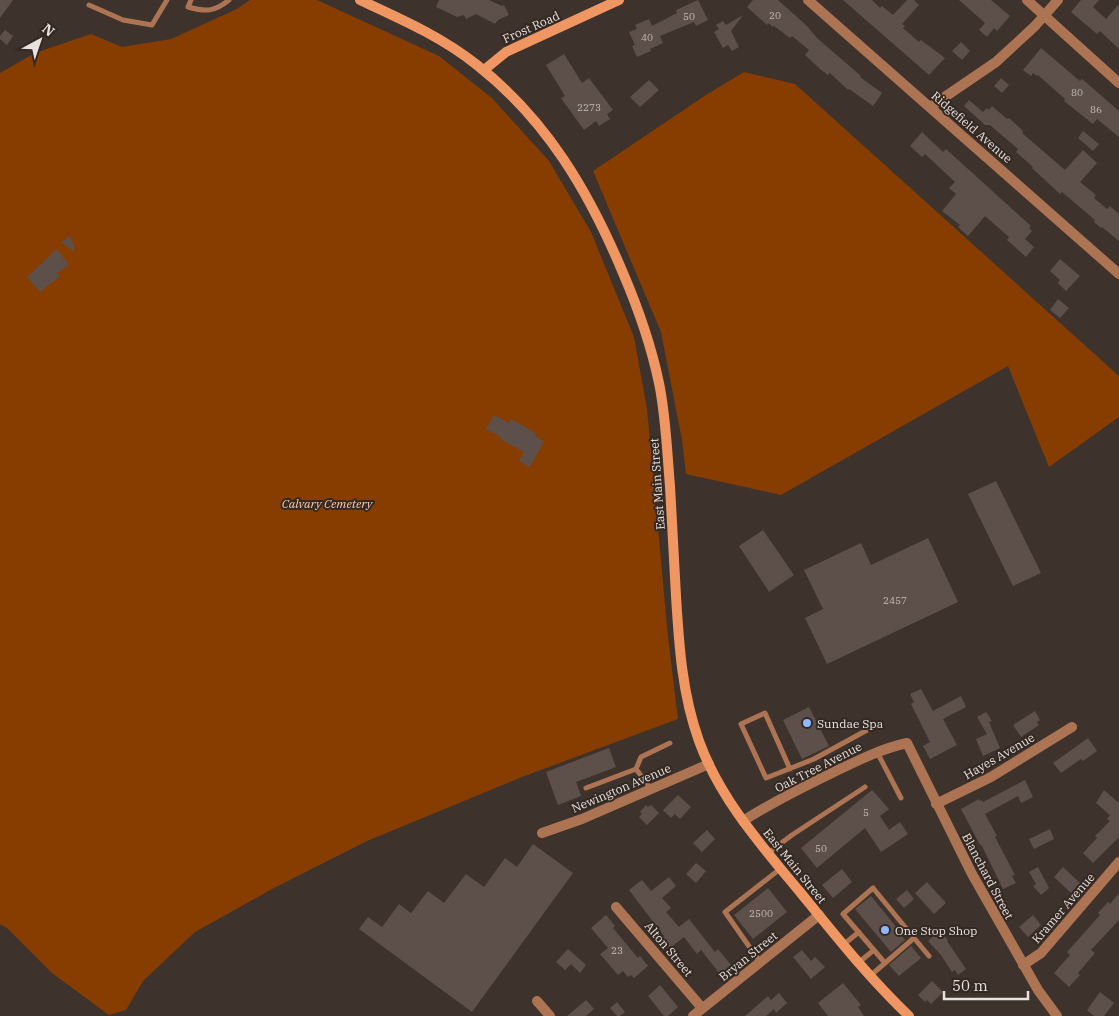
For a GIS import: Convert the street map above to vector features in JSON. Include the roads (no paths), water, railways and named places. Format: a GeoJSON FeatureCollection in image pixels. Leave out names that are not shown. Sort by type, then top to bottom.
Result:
{"type":"FeatureCollection","features":[{"type":"Feature","properties":{"kind":"main road","name":"East Main Street"},"geometry":{"type":"LineString","coordinates":[[360,0],[433,36],[484,70],[534,120],[577,178],[616,255],[644,330],[659,382],[665,423],[679,645],[683,679],[693,721],[708,764],[719,786],[768,853],[858,964],[909,1016]]}},
{"type":"Feature","properties":{"kind":"main road","name":"Frost Road"},"geometry":{"type":"LineString","coordinates":[[484,70],[506,52],[619,0]]}},
{"type":"Feature","properties":{"kind":"street","name":"Ridgefield Avenue"},"geometry":{"type":"LineString","coordinates":[[808,0],[1119,274]]}},
{"type":"Feature","properties":{"kind":"street"},"geometry":{"type":"LineString","coordinates":[[1027,0],[1119,84]]}},
{"type":"Feature","properties":{"kind":"street"},"geometry":{"type":"LineString","coordinates":[[930,107],[996,62],[1058,0]]}},
{"type":"Feature","properties":{"kind":"street","name":"Hayes Avenue"},"geometry":{"type":"LineString","coordinates":[[936,804],[991,777],[1072,727]]}},
{"type":"Feature","properties":{"kind":"street","name":"Blanchard Street"},"geometry":{"type":"LineString","coordinates":[[907,743],[972,874],[1041,995],[1057,1016]]}},
{"type":"Feature","properties":{"kind":"street","name":"Oak Tree Avenue"},"geometry":{"type":"LineString","coordinates":[[743,821],[780,799],[877,751],[907,743]]}},
{"type":"Feature","properties":{"kind":"street","name":"Newington Avenue"},"geometry":{"type":"LineString","coordinates":[[542,833],[582,819],[708,764]]}},
{"type":"Feature","properties":{"kind":"street","name":"Kramer Avenue"},"geometry":{"type":"LineString","coordinates":[[1024,965],[1040,953],[1119,862]]}},
{"type":"Feature","properties":{"kind":"street","name":"Alton Street"},"geometry":{"type":"LineString","coordinates":[[616,907],[702,1008]]}},
{"type":"Feature","properties":{"kind":"street","name":"Bryan Street"},"geometry":{"type":"LineString","coordinates":[[693,1016],[818,915]]}},
{"type":"Feature","properties":{"kind":"street"},"geometry":{"type":"LineString","coordinates":[[537,1001],[550,1016]]}},
{"type":"Feature","properties":{"kind":"lane"},"geometry":{"type":"LineString","coordinates":[[90,5],[123,20],[152,25],[167,0]]}},
{"type":"Feature","properties":{"kind":"lane"},"geometry":{"type":"LineString","coordinates":[[192,0],[188,7],[203,12],[230,0]]}},
{"type":"Feature","properties":{"kind":"lane"},"geometry":{"type":"LineString","coordinates":[[790,769],[765,713],[741,724],[766,778],[790,769],[814,760],[869,729]]}},
{"type":"Feature","properties":{"kind":"lane"},"geometry":{"type":"LineString","coordinates":[[586,788],[636,769],[641,757],[670,743]]}},
{"type":"Feature","properties":{"kind":"lane"},"geometry":{"type":"LineString","coordinates":[[877,751],[901,798]]}},
{"type":"Feature","properties":{"kind":"lane"},"geometry":{"type":"LineString","coordinates":[[636,769],[651,789]]}},
{"type":"Feature","properties":{"kind":"lane"},"geometry":{"type":"LineString","coordinates":[[768,853],[865,787]]}},
{"type":"Feature","properties":{"kind":"lane"},"geometry":{"type":"LineString","coordinates":[[760,962],[725,912],[781,869]]}},
{"type":"Feature","properties":{"kind":"lane"},"geometry":{"type":"LineString","coordinates":[[885,963],[843,914],[873,888],[929,956]]}},
{"type":"Feature","properties":{"kind":"lane"},"geometry":{"type":"LineString","coordinates":[[843,945],[858,932]]}},
{"type":"Feature","properties":{"kind":"lane"},"geometry":{"type":"LineString","coordinates":[[870,976],[914,938]]}},
{"type":"Feature","properties":{"kind":"lane"},"geometry":{"type":"LineString","coordinates":[[858,964],[874,950]]}},
{"type":"Feature","properties":{"kind":"place","name":"Sundae Spa"},"geometry":{"type":"Point","coordinates":[807,723]}},
{"type":"Feature","properties":{"kind":"place","name":"One Stop Shop"},"geometry":{"type":"Point","coordinates":[885,930]}},
{"type":"Feature","properties":{"kind":"park label","name":"Calvary Cemetery"},"geometry":{"type":"Point","coordinates":[327,503]}}]}
